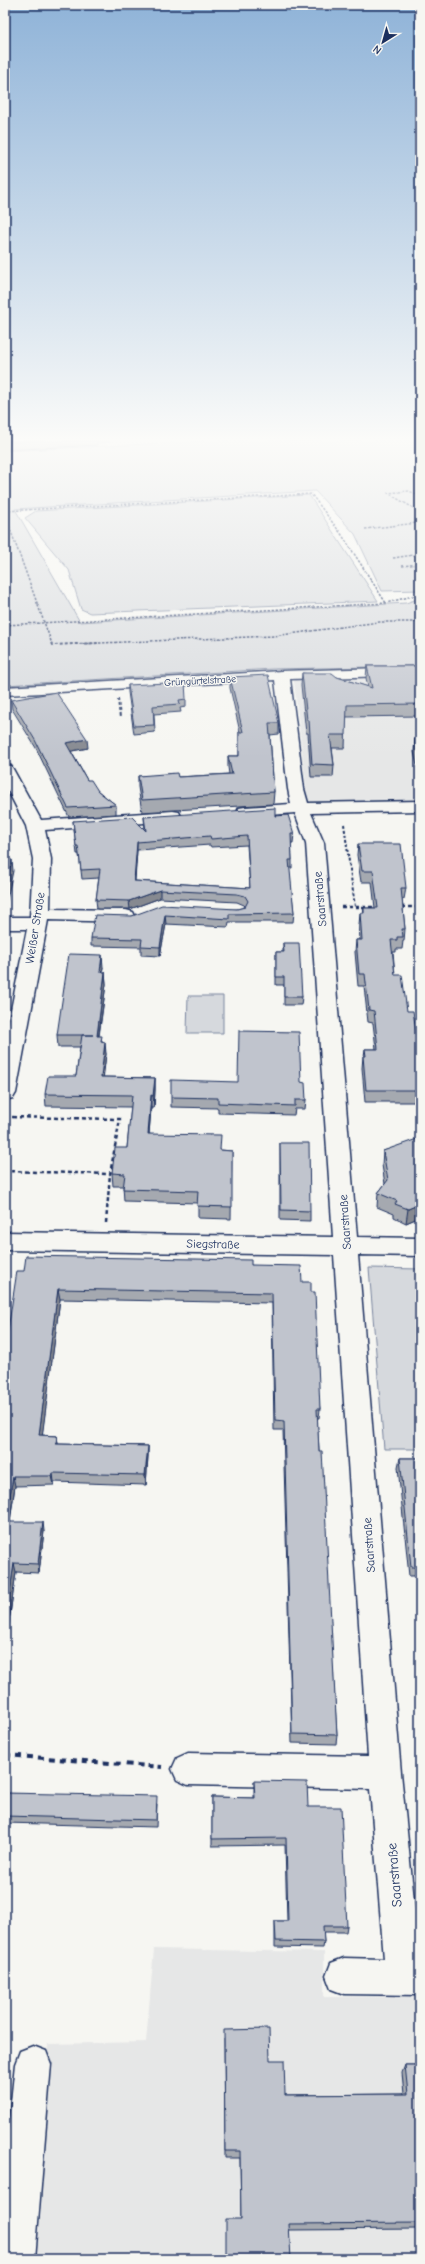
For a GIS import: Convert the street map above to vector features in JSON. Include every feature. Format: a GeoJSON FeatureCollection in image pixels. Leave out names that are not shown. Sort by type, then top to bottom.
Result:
{"type":"FeatureCollection","features":[{"type":"Feature","properties":{"kind":"street","name":"Grüngürtelstraße"},"geometry":{"type":"LineString","coordinates":[[5,691],[282,675],[420,671]]}},
{"type":"Feature","properties":{"kind":"street","name":"Saarstraße"},"geometry":{"type":"LineString","coordinates":[[282,675],[296,789],[301,808],[315,843],[347,1245],[385,1773],[412,1977],[344,1976]]}},
{"type":"Feature","properties":{"kind":"street","name":"Weißer Straße"},"geometry":{"type":"LineString","coordinates":[[5,769],[35,826],[42,859],[39,919],[11,1029],[5,1093]]}},
{"type":"Feature","properties":{"kind":"street"},"geometry":{"type":"LineString","coordinates":[[226,813],[301,808],[420,806]]}},
{"type":"Feature","properties":{"kind":"street"},"geometry":{"type":"LineString","coordinates":[[35,826],[187,815]]}},
{"type":"Feature","properties":{"kind":"street"},"geometry":{"type":"LineString","coordinates":[[5,923],[39,919],[132,916],[146,911]]}},
{"type":"Feature","properties":{"kind":"street","name":"Siegstraße"},"geometry":{"type":"LineString","coordinates":[[5,1241],[420,1247]]}},
{"type":"Feature","properties":{"kind":"street"},"geometry":{"type":"LineString","coordinates":[[188,1769],[385,1773]]}},
{"type":"Feature","properties":{"kind":"street"},"geometry":{"type":"LineString","coordinates":[[15,2259],[33,2064]]}},
{"type":"Feature","properties":{"kind":"path"},"geometry":{"type":"LineString","coordinates":[[16,547],[42,623],[52,645],[274,636],[330,627],[379,622],[420,622]]}},
{"type":"Feature","properties":{"kind":"path"},"geometry":{"type":"LineString","coordinates":[[350,547],[386,603]]}},
{"type":"Feature","properties":{"kind":"path"},"geometry":{"type":"LineString","coordinates":[[393,558],[420,554]]}},
{"type":"Feature","properties":{"kind":"path"},"geometry":{"type":"LineString","coordinates":[[402,566],[420,564]]}},
{"type":"Feature","properties":{"kind":"path"},"geometry":{"type":"LineString","coordinates":[[5,625],[386,603],[420,594]]}},
{"type":"Feature","properties":{"kind":"path"},"geometry":{"type":"LineString","coordinates":[[342,808],[355,907]]}},
{"type":"Feature","properties":{"kind":"path"},"geometry":{"type":"LineString","coordinates":[[320,907],[384,907]]}},
{"type":"Feature","properties":{"kind":"path"},"geometry":{"type":"LineString","coordinates":[[398,907],[420,907]]}},
{"type":"Feature","properties":{"kind":"path"},"geometry":{"type":"LineString","coordinates":[[5,1117],[120,1119],[110,1174],[104,1242]]}},
{"type":"Feature","properties":{"kind":"path"},"geometry":{"type":"LineString","coordinates":[[5,1171],[110,1174]]}},
{"type":"Feature","properties":{"kind":"path"},"geometry":{"type":"LineString","coordinates":[[5,1755],[188,1769]]}},
{"type":"Feature","properties":{"kind":"shaded area"},"geometry":{"type":"Polygon","coordinates":[[[5,547],[37,547],[80,622],[406,603],[420,598],[420,666],[272,669],[5,685],[5,547]]]}},
{"type":"Feature","properties":{"kind":"shaded area"},"geometry":{"type":"Polygon","coordinates":[[[49,547],[343,547],[378,601],[90,613],[81,609],[69,570],[49,547]]]}},
{"type":"Feature","properties":{"kind":"shaded area"},"geometry":{"type":"Polygon","coordinates":[[[361,547],[420,547],[420,590],[382,591],[361,547]]]}},
{"type":"Feature","properties":{"kind":"shaded area"},"geometry":{"type":"Polygon","coordinates":[[[420,676],[420,801],[317,804],[311,802],[307,798],[294,681],[299,677],[420,676]]]}},
{"type":"Feature","properties":{"kind":"shaded area"},"geometry":{"type":"Polygon","coordinates":[[[188,996],[223,996],[223,1033],[187,1033],[188,996]]]}},
{"type":"Feature","properties":{"kind":"shaded area"},"geometry":{"type":"Polygon","coordinates":[[[369,1268],[420,1269],[420,1449],[384,1449],[369,1268]]]}},
{"type":"Feature","properties":{"kind":"shaded area"},"geometry":{"type":"Polygon","coordinates":[[[154,1949],[324,1952],[324,1997],[420,1996],[420,2259],[32,2259],[48,2044],[146,2042],[154,1949]]]}},
{"type":"Feature","properties":{"kind":"building"},"geometry":{"type":"Polygon","coordinates":[[[367,666],[420,666],[420,704],[347,705],[346,735],[330,735],[334,765],[312,764],[309,720],[307,720],[302,673],[332,673],[337,677],[372,688],[367,666]]]}},
{"type":"Feature","properties":{"kind":"building"},"geometry":{"type":"Polygon","coordinates":[[[268,675],[279,723],[269,723],[274,792],[142,800],[138,776],[177,773],[178,777],[232,774],[228,756],[239,756],[239,732],[243,732],[230,677],[268,675]]]}},
{"type":"Feature","properties":{"kind":"building"},"geometry":{"type":"Polygon","coordinates":[[[185,682],[186,699],[179,700],[180,704],[153,706],[154,725],[134,726],[128,685],[185,682]]]}},
{"type":"Feature","properties":{"kind":"building"},"geometry":{"type":"Polygon","coordinates":[[[56,692],[87,739],[66,743],[87,780],[91,780],[98,791],[116,805],[68,808],[35,740],[11,700],[56,692]]]}},
{"type":"Feature","properties":{"kind":"building"},"geometry":{"type":"Polygon","coordinates":[[[415,739],[420,739],[420,760],[415,739]]]}},
{"type":"Feature","properties":{"kind":"building"},"geometry":{"type":"Polygon","coordinates":[[[275,808],[275,816],[288,815],[294,834],[291,834],[292,860],[289,860],[294,913],[229,914],[229,919],[165,915],[160,947],[141,946],[142,939],[91,938],[95,915],[132,916],[162,905],[237,909],[245,907],[248,901],[245,896],[237,894],[160,890],[129,901],[96,900],[100,869],[81,870],[73,821],[132,817],[146,831],[144,817],[275,808]],[[210,836],[137,842],[134,881],[250,888],[247,836],[211,839],[210,836]]]}},
{"type":"Feature","properties":{"kind":"building"},"geometry":{"type":"Polygon","coordinates":[[[358,844],[401,844],[406,888],[401,888],[405,929],[402,929],[403,937],[397,937],[397,940],[391,940],[395,975],[402,975],[407,1011],[413,1011],[420,1050],[420,1090],[366,1090],[363,1056],[366,1056],[365,1049],[378,1049],[374,1011],[369,1010],[365,974],[359,974],[356,940],[362,940],[360,913],[364,913],[364,908],[378,908],[373,871],[362,871],[358,844]]]}},
{"type":"Feature","properties":{"kind":"building"},"geometry":{"type":"Polygon","coordinates":[[[5,846],[7,846],[8,860],[12,860],[5,892],[5,846]]]}},
{"type":"Feature","properties":{"kind":"building"},"geometry":{"type":"Polygon","coordinates":[[[283,943],[299,943],[302,997],[284,997],[284,977],[276,977],[276,952],[284,952],[283,943]]]}},
{"type":"Feature","properties":{"kind":"building"},"geometry":{"type":"Polygon","coordinates":[[[69,954],[102,955],[100,972],[105,972],[97,1036],[102,1036],[101,1041],[105,1042],[101,1077],[155,1078],[153,1096],[151,1095],[148,1134],[221,1135],[220,1150],[232,1151],[232,1207],[197,1206],[198,1191],[123,1189],[125,1174],[112,1173],[115,1148],[127,1148],[132,1095],[45,1094],[48,1076],[76,1076],[82,1035],[57,1035],[69,954]]]}},
{"type":"Feature","properties":{"kind":"building"},"geometry":{"type":"Polygon","coordinates":[[[239,1031],[299,1032],[301,1082],[305,1083],[306,1100],[295,1100],[295,1106],[218,1103],[218,1098],[171,1097],[171,1080],[238,1082],[239,1031]]]}},
{"type":"Feature","properties":{"kind":"building"},"geometry":{"type":"Polygon","coordinates":[[[417,1139],[420,1140],[420,1204],[408,1209],[395,1204],[397,1201],[378,1193],[388,1180],[383,1151],[417,1139]]]}},
{"type":"Feature","properties":{"kind":"building"},"geometry":{"type":"Polygon","coordinates":[[[280,1143],[309,1143],[310,1211],[281,1210],[280,1143]]]}},
{"type":"Feature","properties":{"kind":"building"},"geometry":{"type":"Polygon","coordinates":[[[26,1256],[251,1260],[251,1265],[301,1266],[302,1282],[311,1282],[311,1292],[315,1292],[320,1409],[317,1409],[319,1451],[322,1451],[337,1735],[292,1734],[284,1421],[275,1420],[272,1293],[58,1289],[39,1435],[57,1436],[56,1444],[148,1446],[145,1475],[53,1473],[52,1476],[13,1476],[6,1522],[43,1522],[38,1564],[14,1563],[5,1627],[5,1349],[17,1271],[24,1271],[26,1256]]]}},
{"type":"Feature","properties":{"kind":"building"},"geometry":{"type":"Polygon","coordinates":[[[400,1458],[420,1458],[420,1567],[411,1567],[400,1458]]]}},
{"type":"Feature","properties":{"kind":"building"},"geometry":{"type":"Polygon","coordinates":[[[254,1781],[307,1782],[308,1807],[341,1807],[347,1926],[323,1926],[324,1942],[276,1941],[275,1921],[288,1921],[286,1838],[212,1839],[212,1797],[255,1798],[254,1781]]]}},
{"type":"Feature","properties":{"kind":"building"},"geometry":{"type":"Polygon","coordinates":[[[5,1793],[157,1796],[156,1820],[5,1816],[5,1793]]]}},
{"type":"Feature","properties":{"kind":"building"},"geometry":{"type":"Polygon","coordinates":[[[269,2029],[270,2060],[284,2060],[285,2095],[408,2094],[405,2065],[420,2065],[420,2223],[289,2224],[291,2259],[226,2259],[226,2219],[241,2219],[240,2151],[225,2151],[224,2030],[269,2029]]]}}]}
